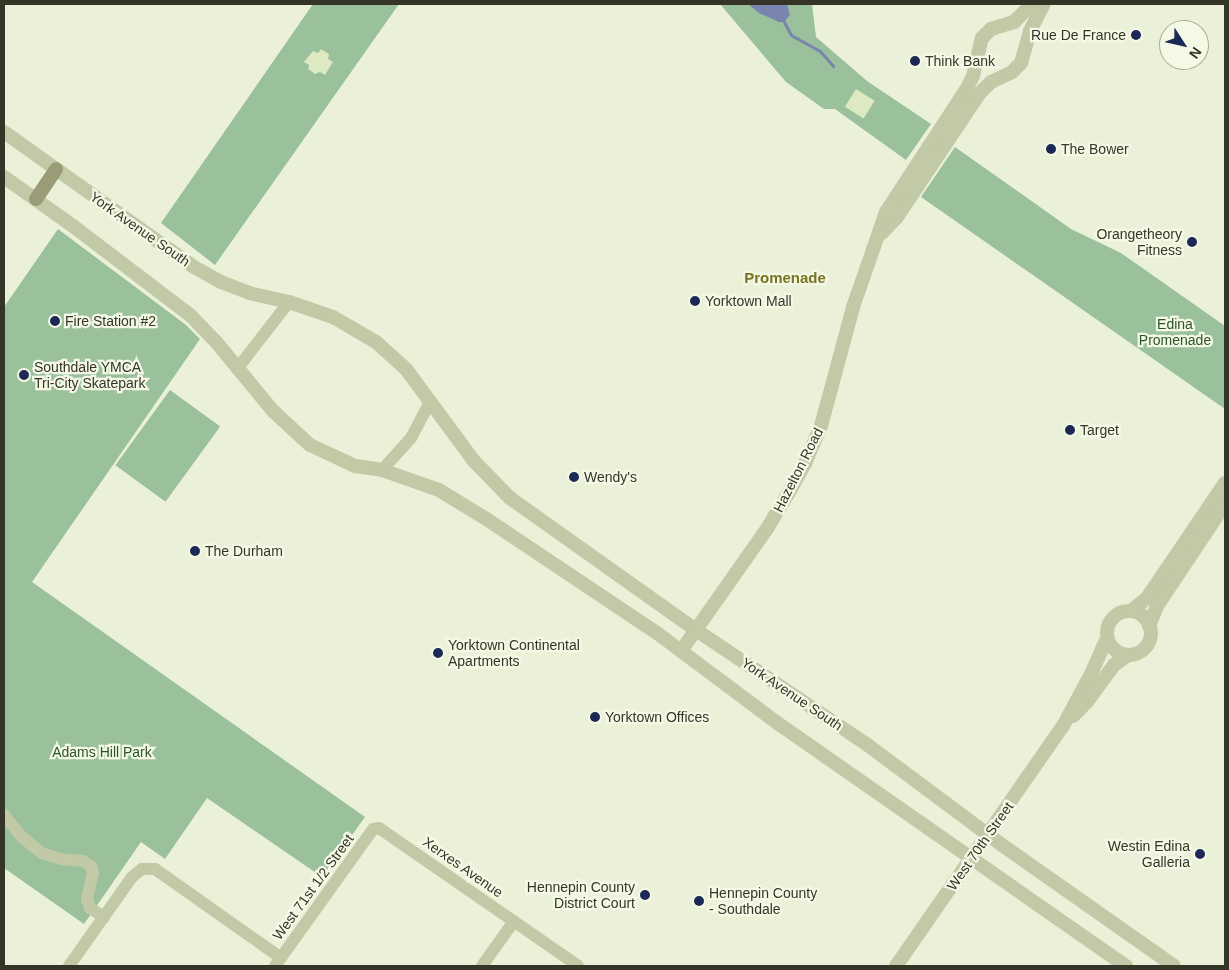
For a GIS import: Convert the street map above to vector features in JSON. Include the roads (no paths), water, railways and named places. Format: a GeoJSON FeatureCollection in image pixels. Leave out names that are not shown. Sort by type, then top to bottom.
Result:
{"type":"FeatureCollection","features":[{"type":"Feature","properties":{"kind":"main road"},"geometry":{"type":"LineString","coordinates":[[36,199],[56,169]]}},
{"type":"Feature","properties":{"kind":"street","name":"Hazelton Road"},"geometry":{"type":"LineString","coordinates":[[681,651],[768,527],[806,461],[821,426],[853,307],[886,212],[967,88],[973,76],[982,38],[991,29],[1014,22],[1032,4]]}},
{"type":"Feature","properties":{"kind":"street","name":"Hazelton Road"},"geometry":{"type":"LineString","coordinates":[[879,235],[898,217],[979,94],[991,82],[1012,72],[1021,63],[1034,21],[1044,4]]}},
{"type":"Feature","properties":{"kind":"street"},"geometry":{"type":"LineString","coordinates":[[1002,26],[1015,30],[1024,37],[1026,44]]}},
{"type":"Feature","properties":{"kind":"street"},"geometry":{"type":"LineString","coordinates":[[976,57],[986,72],[1001,77]]}},
{"type":"Feature","properties":{"kind":"street","name":"York Avenue South"},"geometry":{"type":"LineString","coordinates":[[4,132],[194,267],[221,282],[249,293],[289,302],[333,317],[376,342],[406,370],[473,460],[510,498],[696,630],[869,746],[988,835],[1174,966]]}},
{"type":"Feature","properties":{"kind":"street"},"geometry":{"type":"LineString","coordinates":[[4,177],[170,299],[204,329],[273,411],[310,445],[355,466],[382,470],[440,490],[605,598],[681,651],[776,722],[1126,966]]}},
{"type":"Feature","properties":{"kind":"street"},"geometry":{"type":"LineString","coordinates":[[237,369],[289,302]]}},
{"type":"Feature","properties":{"kind":"street"},"geometry":{"type":"LineString","coordinates":[[382,470],[411,438],[430,402]]}},
{"type":"Feature","properties":{"kind":"street"},"geometry":{"type":"LineString","coordinates":[[1131,612],[1147,598],[1225,483]]}},
{"type":"Feature","properties":{"kind":"street"},"geometry":{"type":"LineString","coordinates":[[1150,626],[1144,618],[1131,612],[1123,612],[1114,617],[1108,626],[1107,638],[1114,650],[1128,656],[1144,649],[1150,639],[1150,626],[1157,606],[1225,504]]}},
{"type":"Feature","properties":{"kind":"street","name":"West 70th Street"},"geometry":{"type":"LineString","coordinates":[[896,966],[1063,726],[1091,674],[1107,638]]}},
{"type":"Feature","properties":{"kind":"street","name":"West 70th Street"},"geometry":{"type":"LineString","coordinates":[[1063,726],[1087,702],[1114,665],[1128,656]]}},
{"type":"Feature","properties":{"kind":"street"},"geometry":{"type":"LineString","coordinates":[[4,815],[22,837],[42,853],[60,859],[83,861],[91,866],[93,873],[86,898],[90,908],[104,917]]}},
{"type":"Feature","properties":{"kind":"street","name":"Xerxes Avenue"},"geometry":{"type":"LineString","coordinates":[[379,828],[578,966]]}},
{"type":"Feature","properties":{"kind":"street","name":"West 71st 1/2 Street"},"geometry":{"type":"LineString","coordinates":[[278,962],[373,829],[379,828]]}},
{"type":"Feature","properties":{"kind":"street"},"geometry":{"type":"LineString","coordinates":[[69,966],[132,876],[142,869],[155,869],[278,962]]}},
{"type":"Feature","properties":{"kind":"street"},"geometry":{"type":"LineString","coordinates":[[482,966],[514,921]]}},
{"type":"Feature","properties":{"kind":"water"},"geometry":{"type":"Polygon","coordinates":[[[748,4],[787,4],[790,15],[784,22],[779,22],[759,13],[748,4]]]}},
{"type":"Feature","properties":{"kind":"waterway"},"geometry":{"type":"LineString","coordinates":[[782,18],[791,35],[820,51],[833,66]]}},
{"type":"Feature","properties":{"kind":"place","name":"Rue De France"},"geometry":{"type":"Point","coordinates":[1136,35]}},
{"type":"Feature","properties":{"kind":"place","name":"Think Bank"},"geometry":{"type":"Point","coordinates":[915,61]}},
{"type":"Feature","properties":{"kind":"place","name":"The Bower"},"geometry":{"type":"Point","coordinates":[1051,149]}},
{"type":"Feature","properties":{"kind":"place","name":"Orangetheory Fitness"},"geometry":{"type":"Point","coordinates":[1192,242]}},
{"type":"Feature","properties":{"kind":"place","name":"Yorktown Mall"},"geometry":{"type":"Point","coordinates":[695,301]}},
{"type":"Feature","properties":{"kind":"place","name":"Fire Station #2"},"geometry":{"type":"Point","coordinates":[55,321]}},
{"type":"Feature","properties":{"kind":"place","name":"Southdale YMCA Tri-City Skatepark"},"geometry":{"type":"Point","coordinates":[24,375]}},
{"type":"Feature","properties":{"kind":"place","name":"Target"},"geometry":{"type":"Point","coordinates":[1070,430]}},
{"type":"Feature","properties":{"kind":"place","name":"Wendy's"},"geometry":{"type":"Point","coordinates":[574,477]}},
{"type":"Feature","properties":{"kind":"place","name":"The Durham"},"geometry":{"type":"Point","coordinates":[195,551]}},
{"type":"Feature","properties":{"kind":"place","name":"Yorktown Continental Apartments"},"geometry":{"type":"Point","coordinates":[438,653]}},
{"type":"Feature","properties":{"kind":"place","name":"Yorktown Offices"},"geometry":{"type":"Point","coordinates":[595,717]}},
{"type":"Feature","properties":{"kind":"place","name":"Westin Edina Galleria"},"geometry":{"type":"Point","coordinates":[1200,854]}},
{"type":"Feature","properties":{"kind":"place","name":"Hennepin County District Court"},"geometry":{"type":"Point","coordinates":[645,895]}},
{"type":"Feature","properties":{"kind":"place","name":"Hennepin County - Southdale"},"geometry":{"type":"Point","coordinates":[699,901]}},
{"type":"Feature","properties":{"kind":"district","name":"Promenade"},"geometry":{"type":"Point","coordinates":[785,278]}},
{"type":"Feature","properties":{"kind":"park label","name":"Edina Promenade"},"geometry":{"type":"Point","coordinates":[1175,332]}},
{"type":"Feature","properties":{"kind":"park label","name":"Adams Hill Park"},"geometry":{"type":"Point","coordinates":[102,752]}}]}
